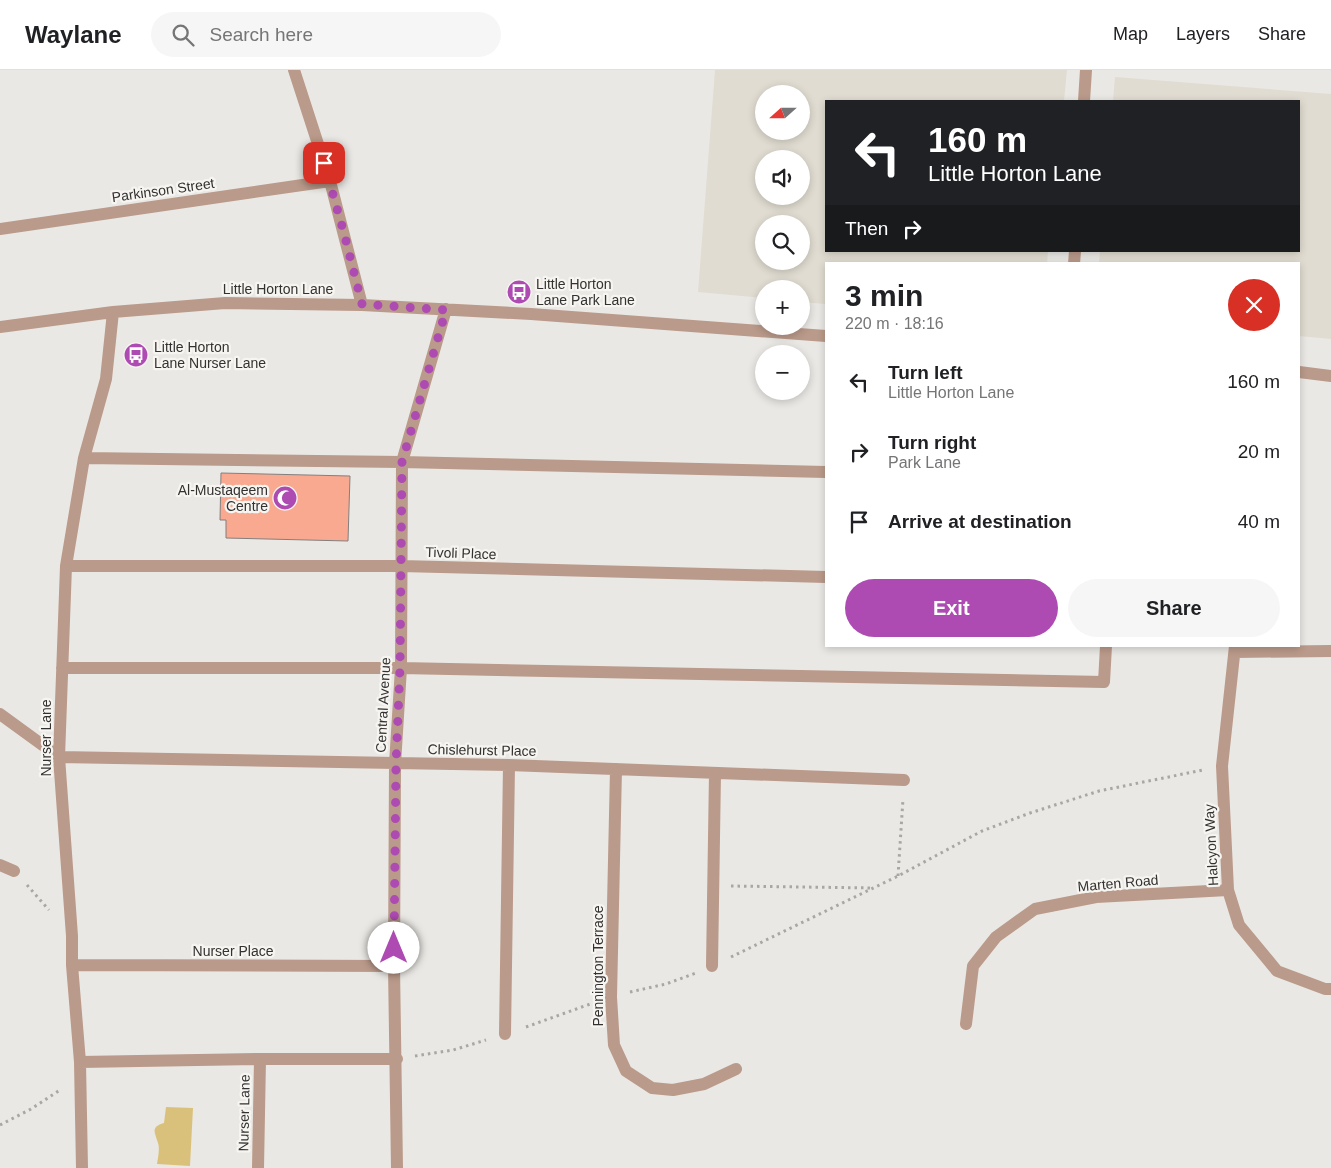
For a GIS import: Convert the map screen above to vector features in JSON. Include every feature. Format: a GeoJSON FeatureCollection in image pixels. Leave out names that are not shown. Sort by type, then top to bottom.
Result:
{"type":"FeatureCollection","features":[{"type":"Feature","properties":{"kind":"street"},"geometry":{"type":"LineString","coordinates":[[294,70],[330,181],[362,304]]}},
{"type":"Feature","properties":{"kind":"street"},"geometry":{"type":"LineString","coordinates":[[1084,100],[1086,70]]}},
{"type":"Feature","properties":{"kind":"street","name":"Parkinson Street"},"geometry":{"type":"LineString","coordinates":[[0,229],[330,181]]}},
{"type":"Feature","properties":{"kind":"street","name":"Little Horton Lane"},"geometry":{"type":"LineString","coordinates":[[0,327],[113,312],[225,303],[362,304],[531,314],[825,336]]}},
{"type":"Feature","properties":{"kind":"street","name":"Central Avenue"},"geometry":{"type":"LineString","coordinates":[[397,1168],[397,1059],[394,966],[402,462],[446,310]]}},
{"type":"Feature","properties":{"kind":"street","name":"Nurser Lane"},"geometry":{"type":"LineString","coordinates":[[82,1168],[80,1062],[59,757],[62,668],[66,566],[84,458],[106,379],[113,312]]}},
{"type":"Feature","properties":{"kind":"street"},"geometry":{"type":"LineString","coordinates":[[1300,372],[1331,376]]}},
{"type":"Feature","properties":{"kind":"street"},"geometry":{"type":"LineString","coordinates":[[84,458],[402,462],[825,472]]}},
{"type":"Feature","properties":{"kind":"street","name":"Tivoli Place"},"geometry":{"type":"LineString","coordinates":[[66,566],[400,566],[825,577]]}},
{"type":"Feature","properties":{"kind":"street"},"geometry":{"type":"LineString","coordinates":[[62,668],[400,668],[1104,682],[1106,647]]}},
{"type":"Feature","properties":{"kind":"street"},"geometry":{"type":"LineString","coordinates":[[1235,649],[1331,651]]}},
{"type":"Feature","properties":{"kind":"street","name":"Halcyon Way"},"geometry":{"type":"LineString","coordinates":[[1235,649],[1222,766],[1228,890],[1239,925],[1277,971],[1325,989],[1331,989]]}},
{"type":"Feature","properties":{"kind":"street"},"geometry":{"type":"LineString","coordinates":[[0,714],[59,757]]}},
{"type":"Feature","properties":{"kind":"street","name":"Chislehurst Place"},"geometry":{"type":"LineString","coordinates":[[59,757],[509,765],[904,780]]}},
{"type":"Feature","properties":{"kind":"street"},"geometry":{"type":"LineString","coordinates":[[505,1034],[509,765]]}},
{"type":"Feature","properties":{"kind":"street","name":"Pennington Terrace"},"geometry":{"type":"LineString","coordinates":[[616,770],[611,997],[614,1045],[626,1071],[652,1088],[673,1090],[704,1084],[736,1069]]}},
{"type":"Feature","properties":{"kind":"street"},"geometry":{"type":"LineString","coordinates":[[712,966],[715,773]]}},
{"type":"Feature","properties":{"kind":"street"},"geometry":{"type":"LineString","coordinates":[[0,865],[14,871]]}},
{"type":"Feature","properties":{"kind":"street","name":"Marten Road"},"geometry":{"type":"LineString","coordinates":[[966,1024],[973,966],[996,937],[1034,909],[1096,897],[1228,890]]}},
{"type":"Feature","properties":{"kind":"street","name":"Nurser Place"},"geometry":{"type":"LineString","coordinates":[[72,966],[394,966]]}},
{"type":"Feature","properties":{"kind":"street","name":"Nurser Lane"},"geometry":{"type":"LineString","coordinates":[[258,1168],[260,1059]]}},
{"type":"Feature","properties":{"kind":"street"},"geometry":{"type":"LineString","coordinates":[[80,1062],[397,1059]]}},
{"type":"Feature","properties":{"kind":"path"},"geometry":{"type":"LineString","coordinates":[[397,1059],[453,1050],[611,997],[666,984],[712,966],[875,888],[982,831],[1030,813],[1099,790],[1222,766]]}},
{"type":"Feature","properties":{"kind":"path"},"geometry":{"type":"LineString","coordinates":[[898,876],[904,780]]}},
{"type":"Feature","properties":{"kind":"path"},"geometry":{"type":"LineString","coordinates":[[14,871],[72,936]]}},
{"type":"Feature","properties":{"kind":"path"},"geometry":{"type":"LineString","coordinates":[[713,886],[875,888]]}},
{"type":"Feature","properties":{"kind":"path"},"geometry":{"type":"LineString","coordinates":[[0,1125],[60,1091],[80,1062]]}},
{"type":"Feature","properties":{"kind":"shaded area"},"geometry":{"type":"Polygon","coordinates":[[[715,70],[1067,70],[1064,100],[825,100],[825,252],[1048,252],[1047,262],[825,262],[825,304],[810,303],[810,280],[755,280],[755,297],[698,292],[715,70]]]}},
{"type":"Feature","properties":{"kind":"shaded area"},"geometry":{"type":"Polygon","coordinates":[[[1115,77],[1331,94],[1331,339],[1300,336],[1300,262],[1099,262],[1100,252],[1300,252],[1300,100],[1113,100],[1115,77]]]}},
{"type":"Feature","properties":{"kind":"shaded area"},"geometry":{"type":"Polygon","coordinates":[[[166,1107],[193,1108],[190,1166],[157,1164],[159,1148],[155,1128],[164,1123],[166,1107]]]}},
{"type":"Feature","properties":{"kind":"building","name":"Al-Mustaqeem Centre"},"geometry":{"type":"Polygon","coordinates":[[[221,473],[350,476],[348,541],[226,538],[226,520],[220,520],[221,473]]]}},
{"type":"Feature","properties":{"kind":"place","name":"Little Horton Lane Park Lane"},"geometry":{"type":"Point","coordinates":[519,292]}},
{"type":"Feature","properties":{"kind":"place","name":"Little Horton Lane Nurser Lane"},"geometry":{"type":"Point","coordinates":[136,355]}},
{"type":"Feature","properties":{"kind":"place","name":"Al-Mustaqeem Centre"},"geometry":{"type":"Point","coordinates":[285,498]}},
{"type":"Feature","properties":{"kind":"route"},"geometry":{"type":"LineString","coordinates":[[324,163],[362,304],[446,310],[402,462],[394,948]]}}]}
